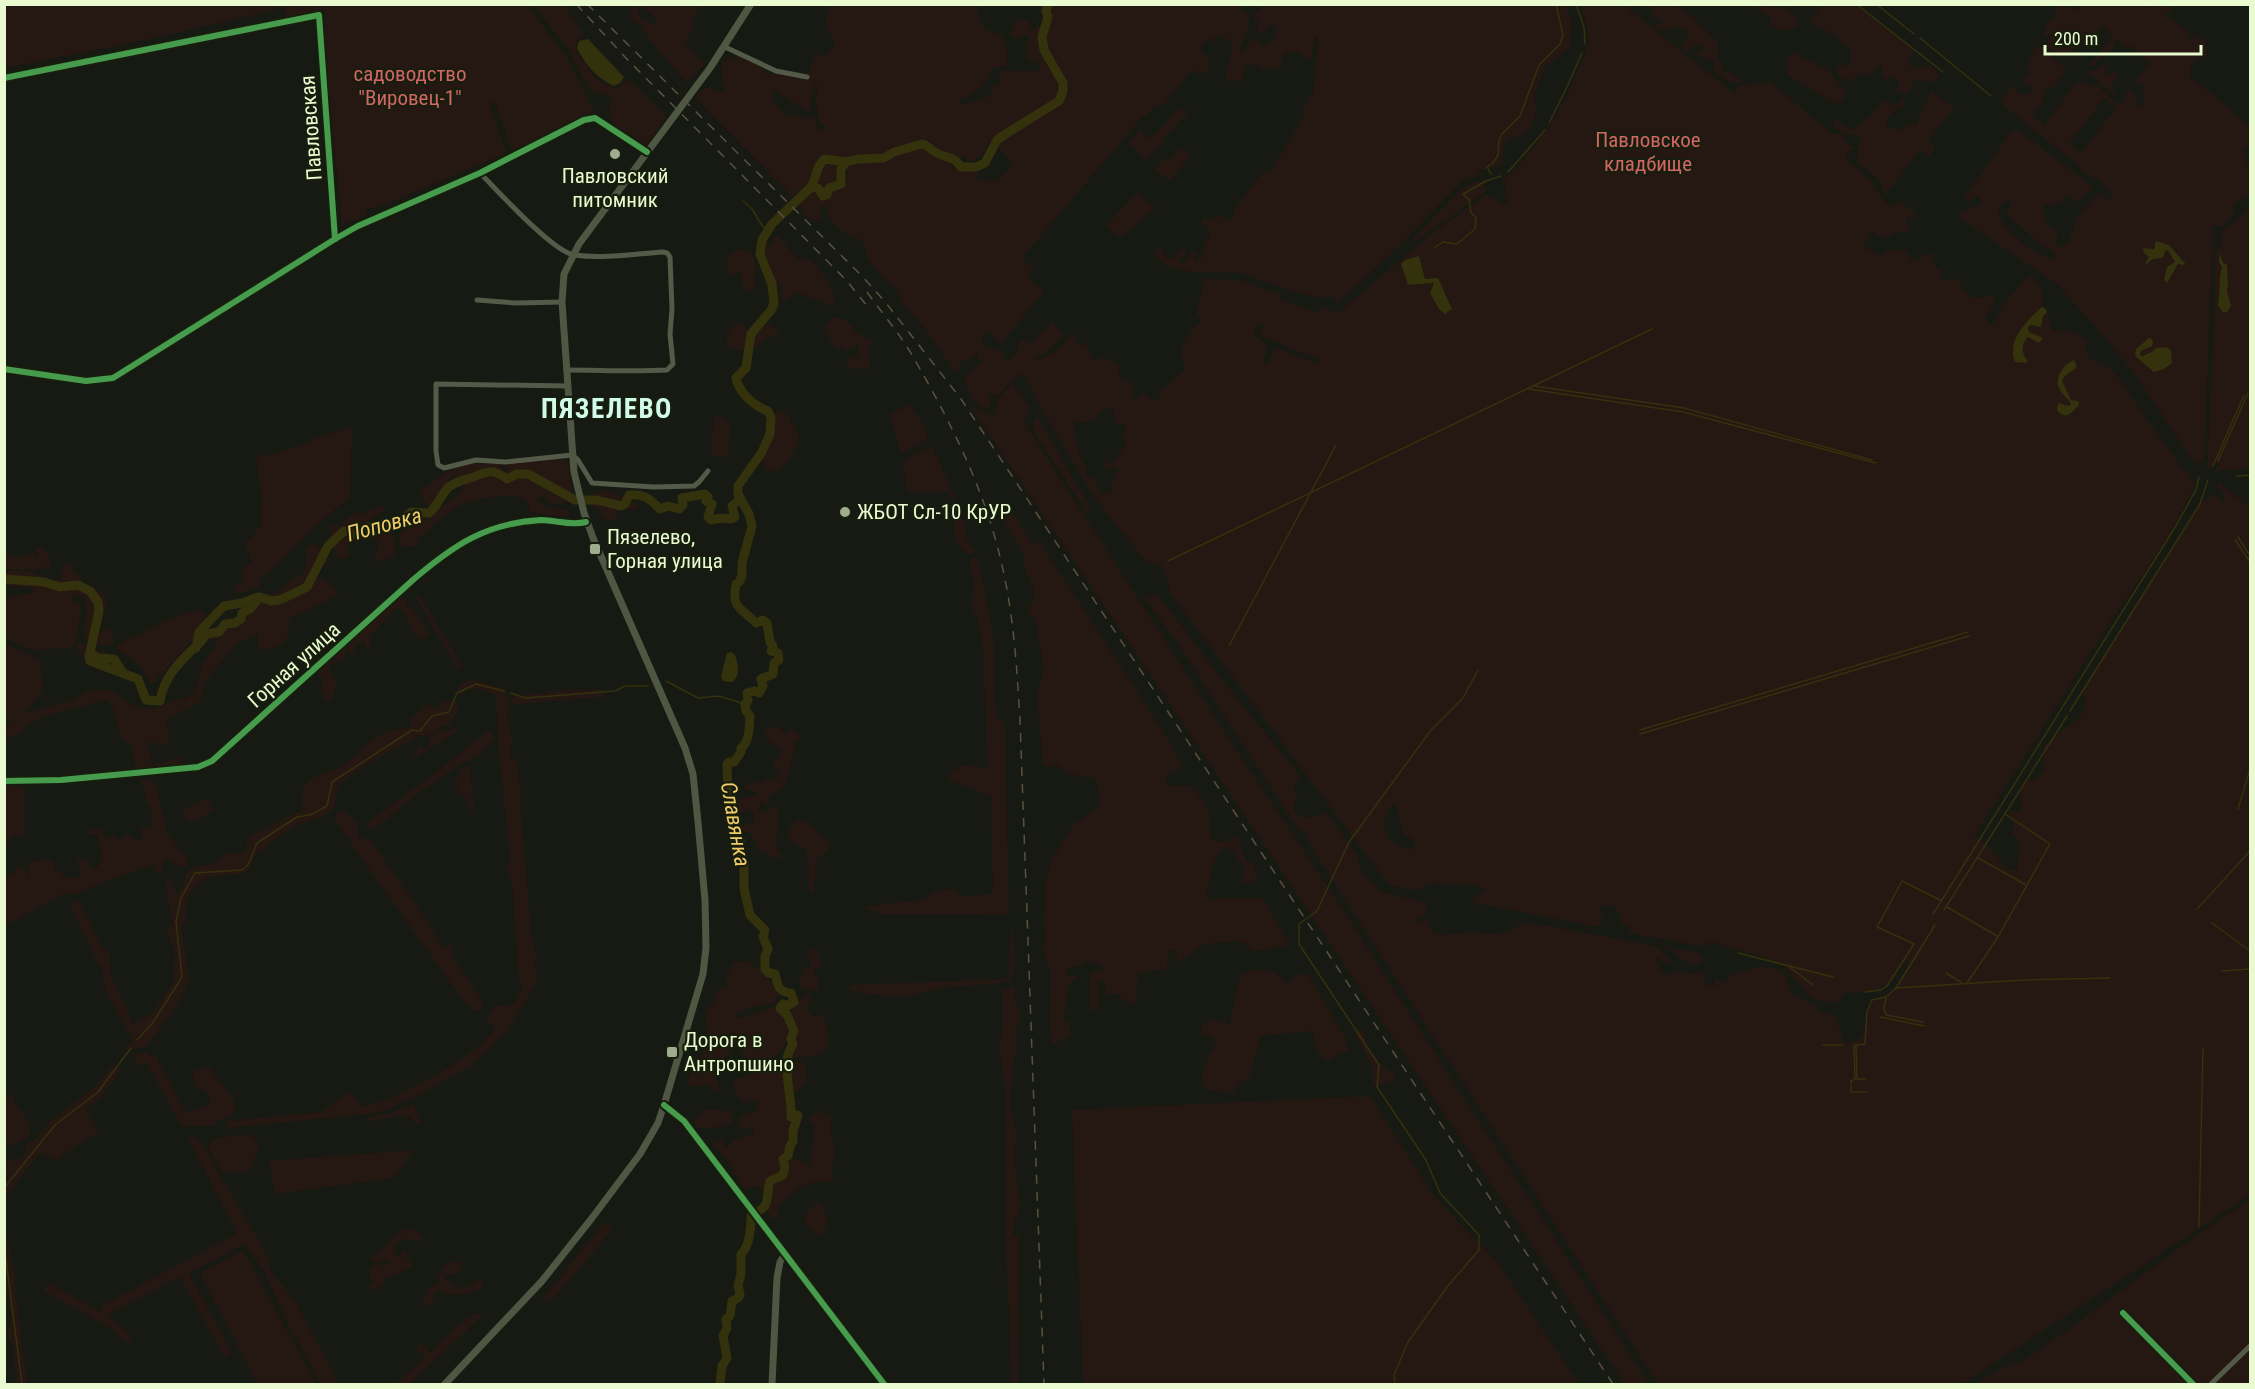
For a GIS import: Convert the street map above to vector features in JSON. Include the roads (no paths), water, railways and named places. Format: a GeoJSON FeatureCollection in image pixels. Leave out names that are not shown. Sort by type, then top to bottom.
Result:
{"type":"FeatureCollection","features":[{"type":"Feature","properties":{"kind":"main road"},"geometry":{"type":"LineString","coordinates":[[446,1384],[542,1281],[640,1154],[655,1129],[664,1106],[705,961],[705,900],[693,774],[690,761],[586,522],[582,508],[572,455],[562,302],[564,274],[572,255],[725,47],[751,4]]}},
{"type":"Feature","properties":{"kind":"main road"},"geometry":{"type":"LineString","coordinates":[[664,1106],[684,1121],[884,1384]]}},
{"type":"Feature","properties":{"kind":"main road"},"geometry":{"type":"LineString","coordinates":[[772,1384],[777,1278],[780,1262],[785,1254]]}},
{"type":"Feature","properties":{"kind":"street","name":"Павловская"},"geometry":{"type":"LineString","coordinates":[[4,78],[319,15],[335,238]]}},
{"type":"Feature","properties":{"kind":"street"},"geometry":{"type":"LineString","coordinates":[[725,47],[776,71],[807,77]]}},
{"type":"Feature","properties":{"kind":"street"},"geometry":{"type":"LineString","coordinates":[[4,369],[86,381],[113,378],[335,238],[480,173],[590,118],[595,118],[647,152]]}},
{"type":"Feature","properties":{"kind":"street"},"geometry":{"type":"LineString","coordinates":[[480,173],[526,221],[572,255],[663,252],[670,257],[672,309],[670,334],[673,364],[668,370],[634,372],[622,369],[566,370]]}},
{"type":"Feature","properties":{"kind":"street"},"geometry":{"type":"LineString","coordinates":[[477,300],[516,303],[562,302]]}},
{"type":"Feature","properties":{"kind":"street"},"geometry":{"type":"LineString","coordinates":[[567,386],[436,384],[438,465],[444,468],[476,460],[506,462],[572,455],[578,460],[592,483],[654,487],[694,486],[708,471]]}},
{"type":"Feature","properties":{"kind":"street","name":"Горная улица"},"geometry":{"type":"LineString","coordinates":[[5,782],[61,780],[198,767],[212,761],[414,579],[459,543],[491,529],[525,522],[544,520],[586,522]]}},
{"type":"Feature","properties":{"kind":"street"},"geometry":{"type":"LineString","coordinates":[[2123,1313],[2193,1384]]}},
{"type":"Feature","properties":{"kind":"street"},"geometry":{"type":"LineString","coordinates":[[2211,1384],[2250,1346]]}},
{"type":"Feature","properties":{"kind":"waterway","name":"Славянка"},"geometry":{"type":"LineString","coordinates":[[720,1384],[722,1366],[727,1358],[723,1336],[727,1328],[726,1319],[730,1316],[732,1301],[740,1295],[738,1285],[741,1274],[741,1254],[748,1242],[751,1216],[766,1205],[770,1181],[783,1175],[785,1167],[783,1159],[788,1156],[798,1116],[791,1117],[787,1070],[794,1031],[787,1015],[780,1008],[783,1004],[787,1006],[794,1002],[791,993],[779,988],[775,974],[765,969],[765,956],[768,949],[763,937],[765,930],[750,915],[744,888],[744,863],[739,849],[741,842],[728,799],[727,764],[734,762],[748,734],[750,716],[745,704],[748,701],[747,693],[754,691],[759,693],[763,686],[761,679],[773,674],[774,663],[779,660],[778,653],[771,651],[773,646],[770,642],[767,623],[763,620],[756,623],[738,607],[735,598],[736,584],[742,575],[742,563],[752,526],[749,514],[738,494],[738,486],[762,452],[770,434],[771,418],[768,411],[748,398],[740,389],[736,378],[746,368],[751,334],[772,309],[774,303],[772,284],[760,254],[762,240],[772,224],[809,189],[815,187],[823,196],[827,195],[829,188],[841,184],[841,169],[846,162],[884,158],[894,152],[922,144],[952,159],[961,167],[976,167],[985,163],[997,140],[1059,101],[1063,91],[1063,83],[1044,50],[1042,37],[1048,17],[1046,11],[1048,4]]}},
{"type":"Feature","properties":{"kind":"waterway"},"geometry":{"type":"LineString","coordinates":[[1491,174],[1487,167],[1498,155],[1499,140],[1502,134],[1520,116],[1539,65],[1560,44],[1563,35],[1556,4]]}},
{"type":"Feature","properties":{"kind":"waterway"},"geometry":{"type":"LineString","coordinates":[[1576,4],[1584,27],[1585,44]]}},
{"type":"Feature","properties":{"kind":"waterway"},"geometry":{"type":"LineString","coordinates":[[1856,4],[1943,72]]}},
{"type":"Feature","properties":{"kind":"waterway"},"geometry":{"type":"LineString","coordinates":[[1876,4],[1914,34]]}},
{"type":"Feature","properties":{"kind":"waterway"},"geometry":{"type":"LineString","coordinates":[[1920,38],[1991,96]]}},
{"type":"Feature","properties":{"kind":"waterway"},"geometry":{"type":"LineString","coordinates":[[1549,123],[1582,53]]}},
{"type":"Feature","properties":{"kind":"waterway"},"geometry":{"type":"LineString","coordinates":[[1508,172],[1545,130]]}},
{"type":"Feature","properties":{"kind":"waterway"},"geometry":{"type":"LineString","coordinates":[[809,189],[819,166],[825,159],[846,162]]}},
{"type":"Feature","properties":{"kind":"waterway"},"geometry":{"type":"LineString","coordinates":[[1434,248],[1443,242],[1457,244],[1475,229],[1476,217],[1471,213],[1469,200],[1463,194],[1486,181],[1501,176]]}},
{"type":"Feature","properties":{"kind":"waterway"},"geometry":{"type":"LineString","coordinates":[[743,201],[752,209],[763,227],[769,228]]}},
{"type":"Feature","properties":{"kind":"waterway"},"geometry":{"type":"LineString","coordinates":[[1168,561],[1652,329]]}},
{"type":"Feature","properties":{"kind":"waterway"},"geometry":{"type":"LineString","coordinates":[[1534,386],[1684,408],[1872,460]]}},
{"type":"Feature","properties":{"kind":"waterway"},"geometry":{"type":"LineString","coordinates":[[1529,389],[1683,412],[1876,463]]}},
{"type":"Feature","properties":{"kind":"waterway"},"geometry":{"type":"LineString","coordinates":[[2218,461],[2248,393]]}},
{"type":"Feature","properties":{"kind":"waterway"},"geometry":{"type":"LineString","coordinates":[[2213,466],[2244,395]]}},
{"type":"Feature","properties":{"kind":"waterway"},"geometry":{"type":"LineString","coordinates":[[1229,646],[1336,445]]}},
{"type":"Feature","properties":{"kind":"waterway","name":"Поповка"},"geometry":{"type":"LineString","coordinates":[[4,579],[44,582],[60,587],[78,585],[90,591],[98,602],[99,611],[90,661],[138,679],[146,700],[160,701],[164,686],[171,674],[206,634],[219,632],[225,624],[235,623],[241,619],[242,613],[250,609],[260,597],[271,601],[280,600],[307,587],[328,546],[344,531],[355,534],[368,527],[388,525],[402,520],[411,512],[429,513],[446,490],[459,481],[488,472],[495,472],[507,479],[517,474],[528,474],[575,500],[597,500],[621,506],[625,504],[629,495],[639,495],[649,499],[660,509],[668,506],[679,509],[683,505],[682,498],[705,494],[708,497],[706,501],[712,504],[708,517],[711,520],[735,517],[732,506],[741,498]]}},
{"type":"Feature","properties":{"kind":"waterway"},"geometry":{"type":"LineString","coordinates":[[2237,476],[2250,475]]}},
{"type":"Feature","properties":{"kind":"waterway"},"geometry":{"type":"LineString","coordinates":[[1933,914],[2174,529],[2196,490],[2199,477]]}},
{"type":"Feature","properties":{"kind":"waterway"},"geometry":{"type":"LineString","coordinates":[[2070,711],[2200,504],[2208,480]]}},
{"type":"Feature","properties":{"kind":"waterway"},"geometry":{"type":"LineString","coordinates":[[2238,537],[2250,556]]}},
{"type":"Feature","properties":{"kind":"waterway"},"geometry":{"type":"LineString","coordinates":[[2235,540],[2250,562]]}},
{"type":"Feature","properties":{"kind":"waterway"},"geometry":{"type":"LineString","coordinates":[[196,648],[199,632],[224,606],[258,597]]}},
{"type":"Feature","properties":{"kind":"waterway"},"geometry":{"type":"LineString","coordinates":[[1640,730],[1968,632]]}},
{"type":"Feature","properties":{"kind":"waterway"},"geometry":{"type":"LineString","coordinates":[[1640,734],[1969,636]]}},
{"type":"Feature","properties":{"kind":"waterway"},"geometry":{"type":"LineString","coordinates":[[91,653],[97,658],[114,659],[123,673]]}},
{"type":"Feature","properties":{"kind":"waterway"},"geometry":{"type":"LineString","coordinates":[[1395,1384],[1394,1375],[1408,1342],[1447,1287],[1479,1250],[1479,1235],[1440,1193],[1426,1160],[1377,1087],[1379,1065],[1299,944],[1299,924],[1317,911],[1349,842],[1431,730],[1463,698],[1478,670]]}},
{"type":"Feature","properties":{"kind":"waterway"},"geometry":{"type":"LineString","coordinates":[[666,681],[698,698],[718,696],[745,704]]}},
{"type":"Feature","properties":{"kind":"waterway"},"geometry":{"type":"LineString","coordinates":[[137,1040],[152,1024],[182,977],[176,922],[181,898],[195,873],[242,870],[248,865],[257,843],[297,817],[310,815],[327,806],[332,782],[412,730],[420,731],[432,716],[449,712],[457,693],[476,684],[504,691]]}},
{"type":"Feature","properties":{"kind":"waterway"},"geometry":{"type":"LineString","coordinates":[[510,693],[526,698],[615,691],[625,686],[648,686]]}},
{"type":"Feature","properties":{"kind":"waterway"},"geometry":{"type":"LineString","coordinates":[[1944,910],[2067,716]]}},
{"type":"Feature","properties":{"kind":"waterway"},"geometry":{"type":"LineString","coordinates":[[2238,809],[2250,769]]}},
{"type":"Feature","properties":{"kind":"waterway"},"geometry":{"type":"LineString","coordinates":[[1967,983],[1998,937],[2050,844],[2005,814]]}},
{"type":"Feature","properties":{"kind":"waterway"},"geometry":{"type":"LineString","coordinates":[[2197,909],[2250,851]]}},
{"type":"Feature","properties":{"kind":"waterway"},"geometry":{"type":"LineString","coordinates":[[1978,858],[2026,885]]}},
{"type":"Feature","properties":{"kind":"waterway"},"geometry":{"type":"LineString","coordinates":[[1865,992],[1881,990],[1887,986],[1914,944],[1877,927],[1902,881],[1940,900]]}},
{"type":"Feature","properties":{"kind":"waterway"},"geometry":{"type":"LineString","coordinates":[[1947,907],[1997,936]]}},
{"type":"Feature","properties":{"kind":"waterway"},"geometry":{"type":"LineString","coordinates":[[2212,923],[2250,951]]}},
{"type":"Feature","properties":{"kind":"waterway"},"geometry":{"type":"LineString","coordinates":[[1896,988],[1935,925]]}},
{"type":"Feature","properties":{"kind":"waterway"},"geometry":{"type":"LineString","coordinates":[[1738,953],[1833,977]]}},
{"type":"Feature","properties":{"kind":"waterway"},"geometry":{"type":"LineString","coordinates":[[1787,965],[1813,985]]}},
{"type":"Feature","properties":{"kind":"waterway"},"geometry":{"type":"LineString","coordinates":[[2222,971],[2250,969]]}},
{"type":"Feature","properties":{"kind":"waterway"},"geometry":{"type":"LineString","coordinates":[[1946,973],[1961,982]]}},
{"type":"Feature","properties":{"kind":"waterway"},"geometry":{"type":"LineString","coordinates":[[1866,1079],[1857,1079],[1856,1045],[1865,1044],[1867,1012],[1872,1000],[1886,997],[1896,988],[2024,980],[2110,978]]}},
{"type":"Feature","properties":{"kind":"waterway"},"geometry":{"type":"LineString","coordinates":[[1886,998],[1884,1008],[1886,1015],[1923,1022]]}},
{"type":"Feature","properties":{"kind":"waterway"},"geometry":{"type":"LineString","coordinates":[[1880,1017],[1924,1026]]}},
{"type":"Feature","properties":{"kind":"waterway"},"geometry":{"type":"LineString","coordinates":[[1823,1045],[1843,1045]]}},
{"type":"Feature","properties":{"kind":"waterway"},"geometry":{"type":"LineString","coordinates":[[1854,1045],[1855,1079],[1851,1081],[1851,1092],[1867,1092]]}},
{"type":"Feature","properties":{"kind":"waterway"},"geometry":{"type":"LineString","coordinates":[[4,1188],[55,1125],[98,1092],[131,1048]]}},
{"type":"Feature","properties":{"kind":"waterway"},"geometry":{"type":"LineString","coordinates":[[2199,1227],[2203,1048]]}},
{"type":"Feature","properties":{"kind":"waterway"},"geometry":{"type":"LineString","coordinates":[[4,1244],[22,1384]]}},
{"type":"Feature","properties":{"kind":"railway"},"geometry":{"type":"LineString","coordinates":[[576,4],[625,57],[847,281],[868,307]]}},
{"type":"Feature","properties":{"kind":"railway"},"geometry":{"type":"LineString","coordinates":[[587,4],[862,276],[961,399],[1613,1384]]}},
{"type":"Feature","properties":{"kind":"railway"},"geometry":{"type":"LineString","coordinates":[[867,292],[912,355],[954,432],[988,514],[1010,607],[1020,720],[1044,1384]]}},
{"type":"Feature","properties":{"kind":"place","name":"Павловский питомник"},"geometry":{"type":"Point","coordinates":[615,154]}},
{"type":"Feature","properties":{"kind":"place","name":"ЖБОТ Сл-10 КрУР"},"geometry":{"type":"Point","coordinates":[845,512]}},
{"type":"Feature","properties":{"kind":"place","name":"Пязелево, Горная улица"},"geometry":{"type":"Point","coordinates":[595,549]}},
{"type":"Feature","properties":{"kind":"place","name":"Дорога в Антропшино"},"geometry":{"type":"Point","coordinates":[672,1052]}},
{"type":"Feature","properties":{"kind":"district","name":"ПЯЗЕЛЕВО"},"geometry":{"type":"Point","coordinates":[607,409]}},
{"type":"Feature","properties":{"kind":"park label","name":"садоводство \"Вировец-1\""},"geometry":{"type":"Point","coordinates":[410,86]}},
{"type":"Feature","properties":{"kind":"park label","name":"Павловское кладбище"},"geometry":{"type":"Point","coordinates":[1648,152]}}]}
